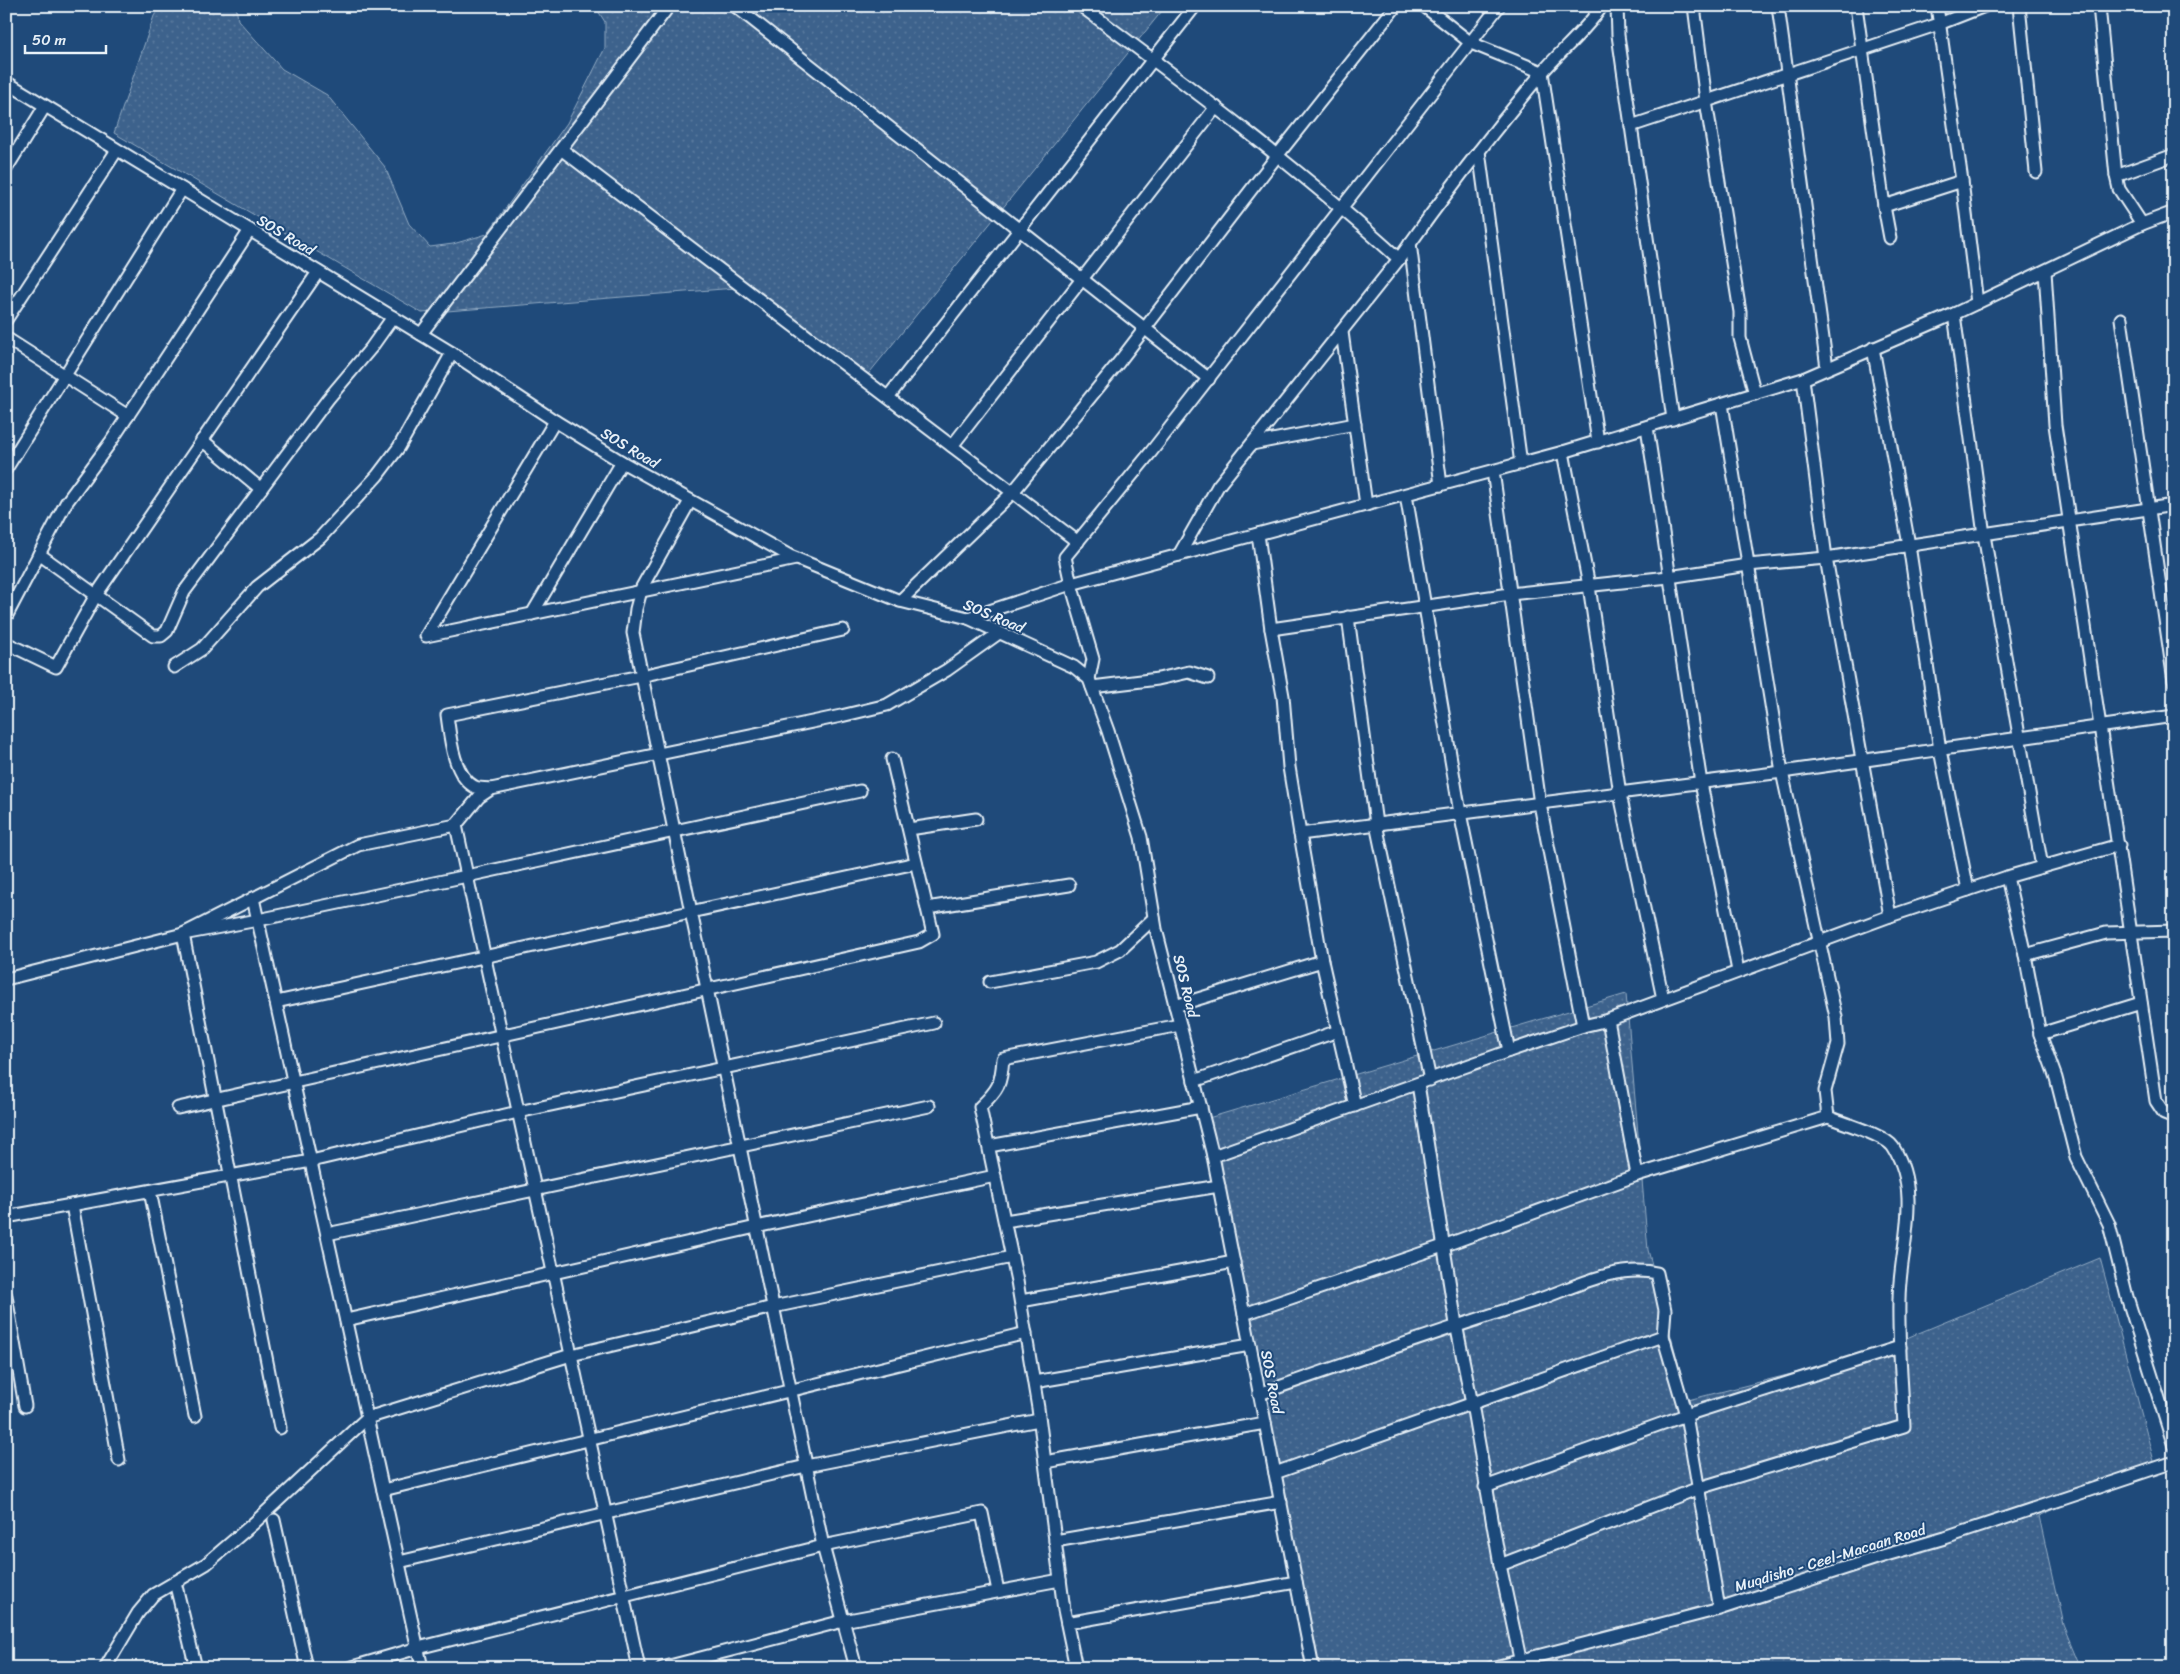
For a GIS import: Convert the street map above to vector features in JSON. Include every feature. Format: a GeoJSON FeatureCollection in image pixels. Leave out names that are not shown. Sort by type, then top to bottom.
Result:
{"type":"FeatureCollection","features":[{"type":"Feature","properties":{"kind":"street"},"geometry":{"type":"LineString","coordinates":[[422,334],[669,6]]}},
{"type":"Feature","properties":{"kind":"street"},"geometry":{"type":"LineString","coordinates":[[735,6],[1209,378]]}},
{"type":"Feature","properties":{"kind":"street"},"geometry":{"type":"LineString","coordinates":[[1082,6],[1216,107],[1343,208],[1399,259]]}},
{"type":"Feature","properties":{"kind":"street"},"geometry":{"type":"LineString","coordinates":[[888,397],[1195,6]]}},
{"type":"Feature","properties":{"kind":"street"},"geometry":{"type":"LineString","coordinates":[[900,601],[1013,492],[1145,328],[1277,156],[1396,6]]}},
{"type":"Feature","properties":{"kind":"street"},"geometry":{"type":"LineString","coordinates":[[1424,6],[1471,43],[1542,72]]}},
{"type":"Feature","properties":{"kind":"street"},"geometry":{"type":"LineString","coordinates":[[1208,678],[1189,672],[1158,679],[1091,683],[1093,659],[1065,557],[1343,208],[1499,6]]}},
{"type":"Feature","properties":{"kind":"street"},"geometry":{"type":"LineString","coordinates":[[1179,555],[1218,486],[1342,332],[1479,151],[1542,72],[1590,25],[1602,6]]}},
{"type":"Feature","properties":{"kind":"street"},"geometry":{"type":"LineString","coordinates":[[1617,6],[1618,35],[1673,419]]}},
{"type":"Feature","properties":{"kind":"street"},"geometry":{"type":"LineString","coordinates":[[1694,6],[1706,101],[1740,312],[1740,338],[1755,394]]}},
{"type":"Feature","properties":{"kind":"street"},"geometry":{"type":"LineString","coordinates":[[1778,6],[1827,368]]}},
{"type":"Feature","properties":{"kind":"street"},"geometry":{"type":"LineString","coordinates":[[1856,6],[1890,238]]}},
{"type":"Feature","properties":{"kind":"street"},"geometry":{"type":"LineString","coordinates":[[1937,6],[1977,303]]}},
{"type":"Feature","properties":{"kind":"street"},"geometry":{"type":"LineString","coordinates":[[1631,126],[1939,24],[1985,6]]}},
{"type":"Feature","properties":{"kind":"street"},"geometry":{"type":"LineString","coordinates":[[2018,6],[2036,172]]}},
{"type":"Feature","properties":{"kind":"street"},"geometry":{"type":"LineString","coordinates":[[2100,6],[2116,176],[2119,189],[2142,224]]}},
{"type":"Feature","properties":{"kind":"street"},"geometry":{"type":"LineString","coordinates":[[1542,72],[1598,442]]}},
{"type":"Feature","properties":{"kind":"street","name":"SOS Road"},"geometry":{"type":"LineString","coordinates":[[6,82],[422,334],[556,421],[690,501],[796,558],[900,601],[968,618],[1074,667],[1091,683],[1141,837],[1154,918],[1213,1156],[1313,1668]]}},
{"type":"Feature","properties":{"kind":"street"},"geometry":{"type":"LineString","coordinates":[[6,169],[45,106]]}},
{"type":"Feature","properties":{"kind":"street"},"geometry":{"type":"LineString","coordinates":[[952,446],[1216,107]]}},
{"type":"Feature","properties":{"kind":"street"},"geometry":{"type":"LineString","coordinates":[[561,149],[1078,542]]}},
{"type":"Feature","properties":{"kind":"street"},"geometry":{"type":"LineString","coordinates":[[6,320],[117,150]]}},
{"type":"Feature","properties":{"kind":"street"},"geometry":{"type":"LineString","coordinates":[[1479,151],[1521,464]]}},
{"type":"Feature","properties":{"kind":"street"},"geometry":{"type":"LineString","coordinates":[[2116,176],[2174,155]]}},
{"type":"Feature","properties":{"kind":"street"},"geometry":{"type":"LineString","coordinates":[[1884,206],[1962,181]]}},
{"type":"Feature","properties":{"kind":"street"},"geometry":{"type":"LineString","coordinates":[[6,470],[182,189]]}},
{"type":"Feature","properties":{"kind":"street"},"geometry":{"type":"LineString","coordinates":[[968,618],[1071,584],[1521,464],[1803,379],[1954,314],[2142,224],[2174,212]]}},
{"type":"Feature","properties":{"kind":"street"},"geometry":{"type":"LineString","coordinates":[[6,617],[66,503],[128,416],[250,230]]}},
{"type":"Feature","properties":{"kind":"street"},"geometry":{"type":"LineString","coordinates":[[1410,243],[1441,485]]}},
{"type":"Feature","properties":{"kind":"street"},"geometry":{"type":"LineString","coordinates":[[2046,271],[2055,425],[2068,522],[2119,845],[2156,1101],[2164,1113],[2174,1116]]}},
{"type":"Feature","properties":{"kind":"street"},"geometry":{"type":"LineString","coordinates":[[6,643],[56,667],[96,595],[318,272]]}},
{"type":"Feature","properties":{"kind":"street"},"geometry":{"type":"LineString","coordinates":[[1954,314],[1984,535],[2042,867]]}},
{"type":"Feature","properties":{"kind":"street"},"geometry":{"type":"LineString","coordinates":[[39,554],[153,636],[161,636],[167,631],[184,592],[328,399],[393,317]]}},
{"type":"Feature","properties":{"kind":"street"},"geometry":{"type":"LineString","coordinates":[[2121,319],[2147,509],[2174,681]]}},
{"type":"Feature","properties":{"kind":"street"},"geometry":{"type":"LineString","coordinates":[[1342,332],[1366,505]]}},
{"type":"Feature","properties":{"kind":"street"},"geometry":{"type":"LineString","coordinates":[[6,338],[128,416]]}},
{"type":"Feature","properties":{"kind":"street"},"geometry":{"type":"LineString","coordinates":[[1872,348],[1909,545],[1940,750],[1968,890]]}},
{"type":"Feature","properties":{"kind":"street"},"geometry":{"type":"LineString","coordinates":[[174,667],[202,649],[257,587],[320,538],[377,476],[399,447],[452,353]]}},
{"type":"Feature","properties":{"kind":"street"},"geometry":{"type":"LineString","coordinates":[[1803,379],[1826,558],[1890,916]]}},
{"type":"Feature","properties":{"kind":"street"},"geometry":{"type":"LineString","coordinates":[[1722,404],[1782,772],[1836,1017],[1838,1044],[1825,1091],[1828,1116]]}},
{"type":"Feature","properties":{"kind":"street"},"geometry":{"type":"LineString","coordinates":[[556,421],[426,636],[796,558]]}},
{"type":"Feature","properties":{"kind":"street"},"geometry":{"type":"LineString","coordinates":[[1252,444],[1354,424]]}},
{"type":"Feature","properties":{"kind":"street"},"geometry":{"type":"LineString","coordinates":[[1647,427],[1701,783],[1738,971]]}},
{"type":"Feature","properties":{"kind":"street"},"geometry":{"type":"LineString","coordinates":[[202,440],[261,489]]}},
{"type":"Feature","properties":{"kind":"street"},"geometry":{"type":"LineString","coordinates":[[1563,452],[1589,586],[1620,794],[1663,999]]}},
{"type":"Feature","properties":{"kind":"street"},"geometry":{"type":"LineString","coordinates":[[532,614],[622,462]]}},
{"type":"Feature","properties":{"kind":"street"},"geometry":{"type":"LineString","coordinates":[[1493,471],[1540,804],[1584,1026]]}},
{"type":"Feature","properties":{"kind":"street"},"geometry":{"type":"LineString","coordinates":[[1406,495],[1460,812],[1509,1051]]}},
{"type":"Feature","properties":{"kind":"street"},"geometry":{"type":"LineString","coordinates":[[690,501],[640,591],[634,633],[657,754],[823,1546],[856,1668]]}},
{"type":"Feature","properties":{"kind":"street"},"geometry":{"type":"LineString","coordinates":[[1271,628],[1510,594],[1589,586],[1748,565],[1826,558],[2174,505]]}},
{"type":"Feature","properties":{"kind":"street"},"geometry":{"type":"LineString","coordinates":[[1258,534],[1271,628],[1284,696],[1289,767],[1300,834],[1322,961],[1354,1106]]}},
{"type":"Feature","properties":{"kind":"street"},"geometry":{"type":"LineString","coordinates":[[1348,617],[1376,824],[1430,1080]]}},
{"type":"Feature","properties":{"kind":"street"},"geometry":{"type":"LineString","coordinates":[[844,630],[641,676],[447,715],[454,758],[463,775],[476,788],[491,789],[887,705],[947,670],[999,633]]}},
{"type":"Feature","properties":{"kind":"street"},"geometry":{"type":"LineString","coordinates":[[1300,834],[1460,812],[1620,794],[2174,716]]}},
{"type":"Feature","properties":{"kind":"street"},"geometry":{"type":"LineString","coordinates":[[178,1108],[919,942],[933,934],[892,759]]}},
{"type":"Feature","properties":{"kind":"street"},"geometry":{"type":"LineString","coordinates":[[183,934],[358,845],[456,825],[479,797],[491,789]]}},
{"type":"Feature","properties":{"kind":"street"},"geometry":{"type":"LineString","coordinates":[[6,979],[183,934],[467,876],[860,791]]}},
{"type":"Feature","properties":{"kind":"street"},"geometry":{"type":"LineString","coordinates":[[909,829],[976,818]]}},
{"type":"Feature","properties":{"kind":"street"},"geometry":{"type":"LineString","coordinates":[[456,825],[639,1668]]}},
{"type":"Feature","properties":{"kind":"street"},"geometry":{"type":"LineString","coordinates":[[1213,1156],[1509,1051],[1608,1020],[1890,916],[2007,877],[2119,845]]}},
{"type":"Feature","properties":{"kind":"street"},"geometry":{"type":"LineString","coordinates":[[276,1002],[916,863]]}},
{"type":"Feature","properties":{"kind":"street"},"geometry":{"type":"LineString","coordinates":[[2007,877],[2025,955],[2040,1034],[2056,1078],[2076,1157],[2108,1224],[2127,1297],[2174,1446]]}},
{"type":"Feature","properties":{"kind":"street"},"geometry":{"type":"LineString","coordinates":[[927,908],[1069,885]]}},
{"type":"Feature","properties":{"kind":"street"},"geometry":{"type":"LineString","coordinates":[[253,898],[422,1668]]}},
{"type":"Feature","properties":{"kind":"street"},"geometry":{"type":"LineString","coordinates":[[990,982],[1096,962],[1120,950],[1154,918]]}},
{"type":"Feature","properties":{"kind":"street"},"geometry":{"type":"LineString","coordinates":[[2025,955],[2106,933],[2131,934],[2174,931]]}},
{"type":"Feature","properties":{"kind":"street"},"geometry":{"type":"LineString","coordinates":[[183,934],[280,1428]]}},
{"type":"Feature","properties":{"kind":"street"},"geometry":{"type":"LineString","coordinates":[[1175,1006],[1322,961]]}},
{"type":"Feature","properties":{"kind":"street"},"geometry":{"type":"LineString","coordinates":[[2040,1034],[2141,1003]]}},
{"type":"Feature","properties":{"kind":"street"},"geometry":{"type":"LineString","coordinates":[[1608,1020],[1636,1176]]}},
{"type":"Feature","properties":{"kind":"street"},"geometry":{"type":"LineString","coordinates":[[6,1217],[311,1160],[518,1112],[934,1023]]}},
{"type":"Feature","properties":{"kind":"street"},"geometry":{"type":"LineString","coordinates":[[1076,1668],[1066,1623],[1034,1382],[1021,1301],[980,1107],[996,1092],[1002,1080],[1002,1059],[1180,1025]]}},
{"type":"Feature","properties":{"kind":"street"},"geometry":{"type":"LineString","coordinates":[[1194,1081],[1338,1031]]}},
{"type":"Feature","properties":{"kind":"street"},"geometry":{"type":"LineString","coordinates":[[1418,1084],[1456,1324],[1500,1565],[1521,1663]]}},
{"type":"Feature","properties":{"kind":"street"},"geometry":{"type":"LineString","coordinates":[[327,1234],[930,1106]]}},
{"type":"Feature","properties":{"kind":"street"},"geometry":{"type":"LineString","coordinates":[[989,1146],[1201,1107]]}},
{"type":"Feature","properties":{"kind":"street"},"geometry":{"type":"LineString","coordinates":[[1244,1314],[1444,1246],[1636,1176],[1828,1116],[1850,1127],[1873,1134],[1892,1146],[1905,1175],[1908,1210],[1898,1299],[1904,1426],[1700,1488],[1500,1565]]}},
{"type":"Feature","properties":{"kind":"street"},"geometry":{"type":"LineString","coordinates":[[346,1320],[756,1227],[995,1176]]}},
{"type":"Feature","properties":{"kind":"street"},"geometry":{"type":"LineString","coordinates":[[1005,1221],[1219,1186]]}},
{"type":"Feature","properties":{"kind":"street"},"geometry":{"type":"LineString","coordinates":[[150,1191],[195,1416]]}},
{"type":"Feature","properties":{"kind":"street"},"geometry":{"type":"LineString","coordinates":[[72,1205],[119,1460]]}},
{"type":"Feature","properties":{"kind":"street"},"geometry":{"type":"LineString","coordinates":[[105,1668],[138,1614],[153,1595],[206,1564],[254,1523],[367,1418],[571,1355],[773,1307],[1012,1257]]}},
{"type":"Feature","properties":{"kind":"street"},"geometry":{"type":"LineString","coordinates":[[1021,1301],[1234,1262]]}},
{"type":"Feature","properties":{"kind":"street"},"geometry":{"type":"LineString","coordinates":[[1259,1394],[1456,1324],[1542,1298],[1601,1277],[1640,1269],[1657,1273],[1665,1310],[1663,1336],[1686,1415],[1720,1609]]}},
{"type":"Feature","properties":{"kind":"street"},"geometry":{"type":"LineString","coordinates":[[6,1296],[25,1406]]}},
{"type":"Feature","properties":{"kind":"street"},"geometry":{"type":"LineString","coordinates":[[383,1490],[790,1389],[1026,1333]]}},
{"type":"Feature","properties":{"kind":"street"},"geometry":{"type":"LineString","coordinates":[[1275,1473],[1663,1336]]}},
{"type":"Feature","properties":{"kind":"street"},"geometry":{"type":"LineString","coordinates":[[1034,1382],[1250,1345]]}},
{"type":"Feature","properties":{"kind":"street"},"geometry":{"type":"LineString","coordinates":[[1485,1486],[1686,1415],[1900,1347]]}},
{"type":"Feature","properties":{"kind":"street"},"geometry":{"type":"LineString","coordinates":[[399,1562],[806,1466],[1039,1420]]}},
{"type":"Feature","properties":{"kind":"street"},"geometry":{"type":"LineString","coordinates":[[1045,1462],[1265,1423]]}},
{"type":"Feature","properties":{"kind":"street","name":"Muqdisho - Ceel-Macaan Road"},"geometry":{"type":"LineString","coordinates":[[1490,1668],[1521,1663],[1720,1609],[1886,1555],[1945,1538],[2174,1462]]}},
{"type":"Feature","properties":{"kind":"street"},"geometry":{"type":"LineString","coordinates":[[1055,1541],[1281,1502]]}},
{"type":"Feature","properties":{"kind":"street"},"geometry":{"type":"LineString","coordinates":[[349,1668],[418,1648],[823,1546],[982,1513],[998,1591]]}},
{"type":"Feature","properties":{"kind":"street"},"geometry":{"type":"LineString","coordinates":[[274,1520],[307,1668]]}},
{"type":"Feature","properties":{"kind":"street"},"geometry":{"type":"LineString","coordinates":[[662,1668],[843,1621],[1060,1580]]}},
{"type":"Feature","properties":{"kind":"street"},"geometry":{"type":"LineString","coordinates":[[175,1582],[196,1668]]}},
{"type":"Feature","properties":{"kind":"street"},"geometry":{"type":"LineString","coordinates":[[1066,1623],[1296,1582]]}},
{"type":"Feature","properties":{"kind":"shaded area"},"geometry":{"type":"Polygon","coordinates":[[[160,6],[236,6],[238,20],[282,69],[327,95],[385,167],[409,224],[430,247],[453,244],[487,234],[567,123],[605,48],[605,22],[595,6],[1166,6],[862,382],[748,287],[422,313],[114,133],[154,16],[160,6]]]}},
{"type":"Feature","properties":{"kind":"shaded area"},"geometry":{"type":"Polygon","coordinates":[[[1626,994],[1648,1250],[1688,1400],[1863,1356],[2100,1258],[2155,1465],[2039,1516],[2063,1625],[2081,1668],[1306,1668],[1205,1119],[1626,994]]]}}]}
